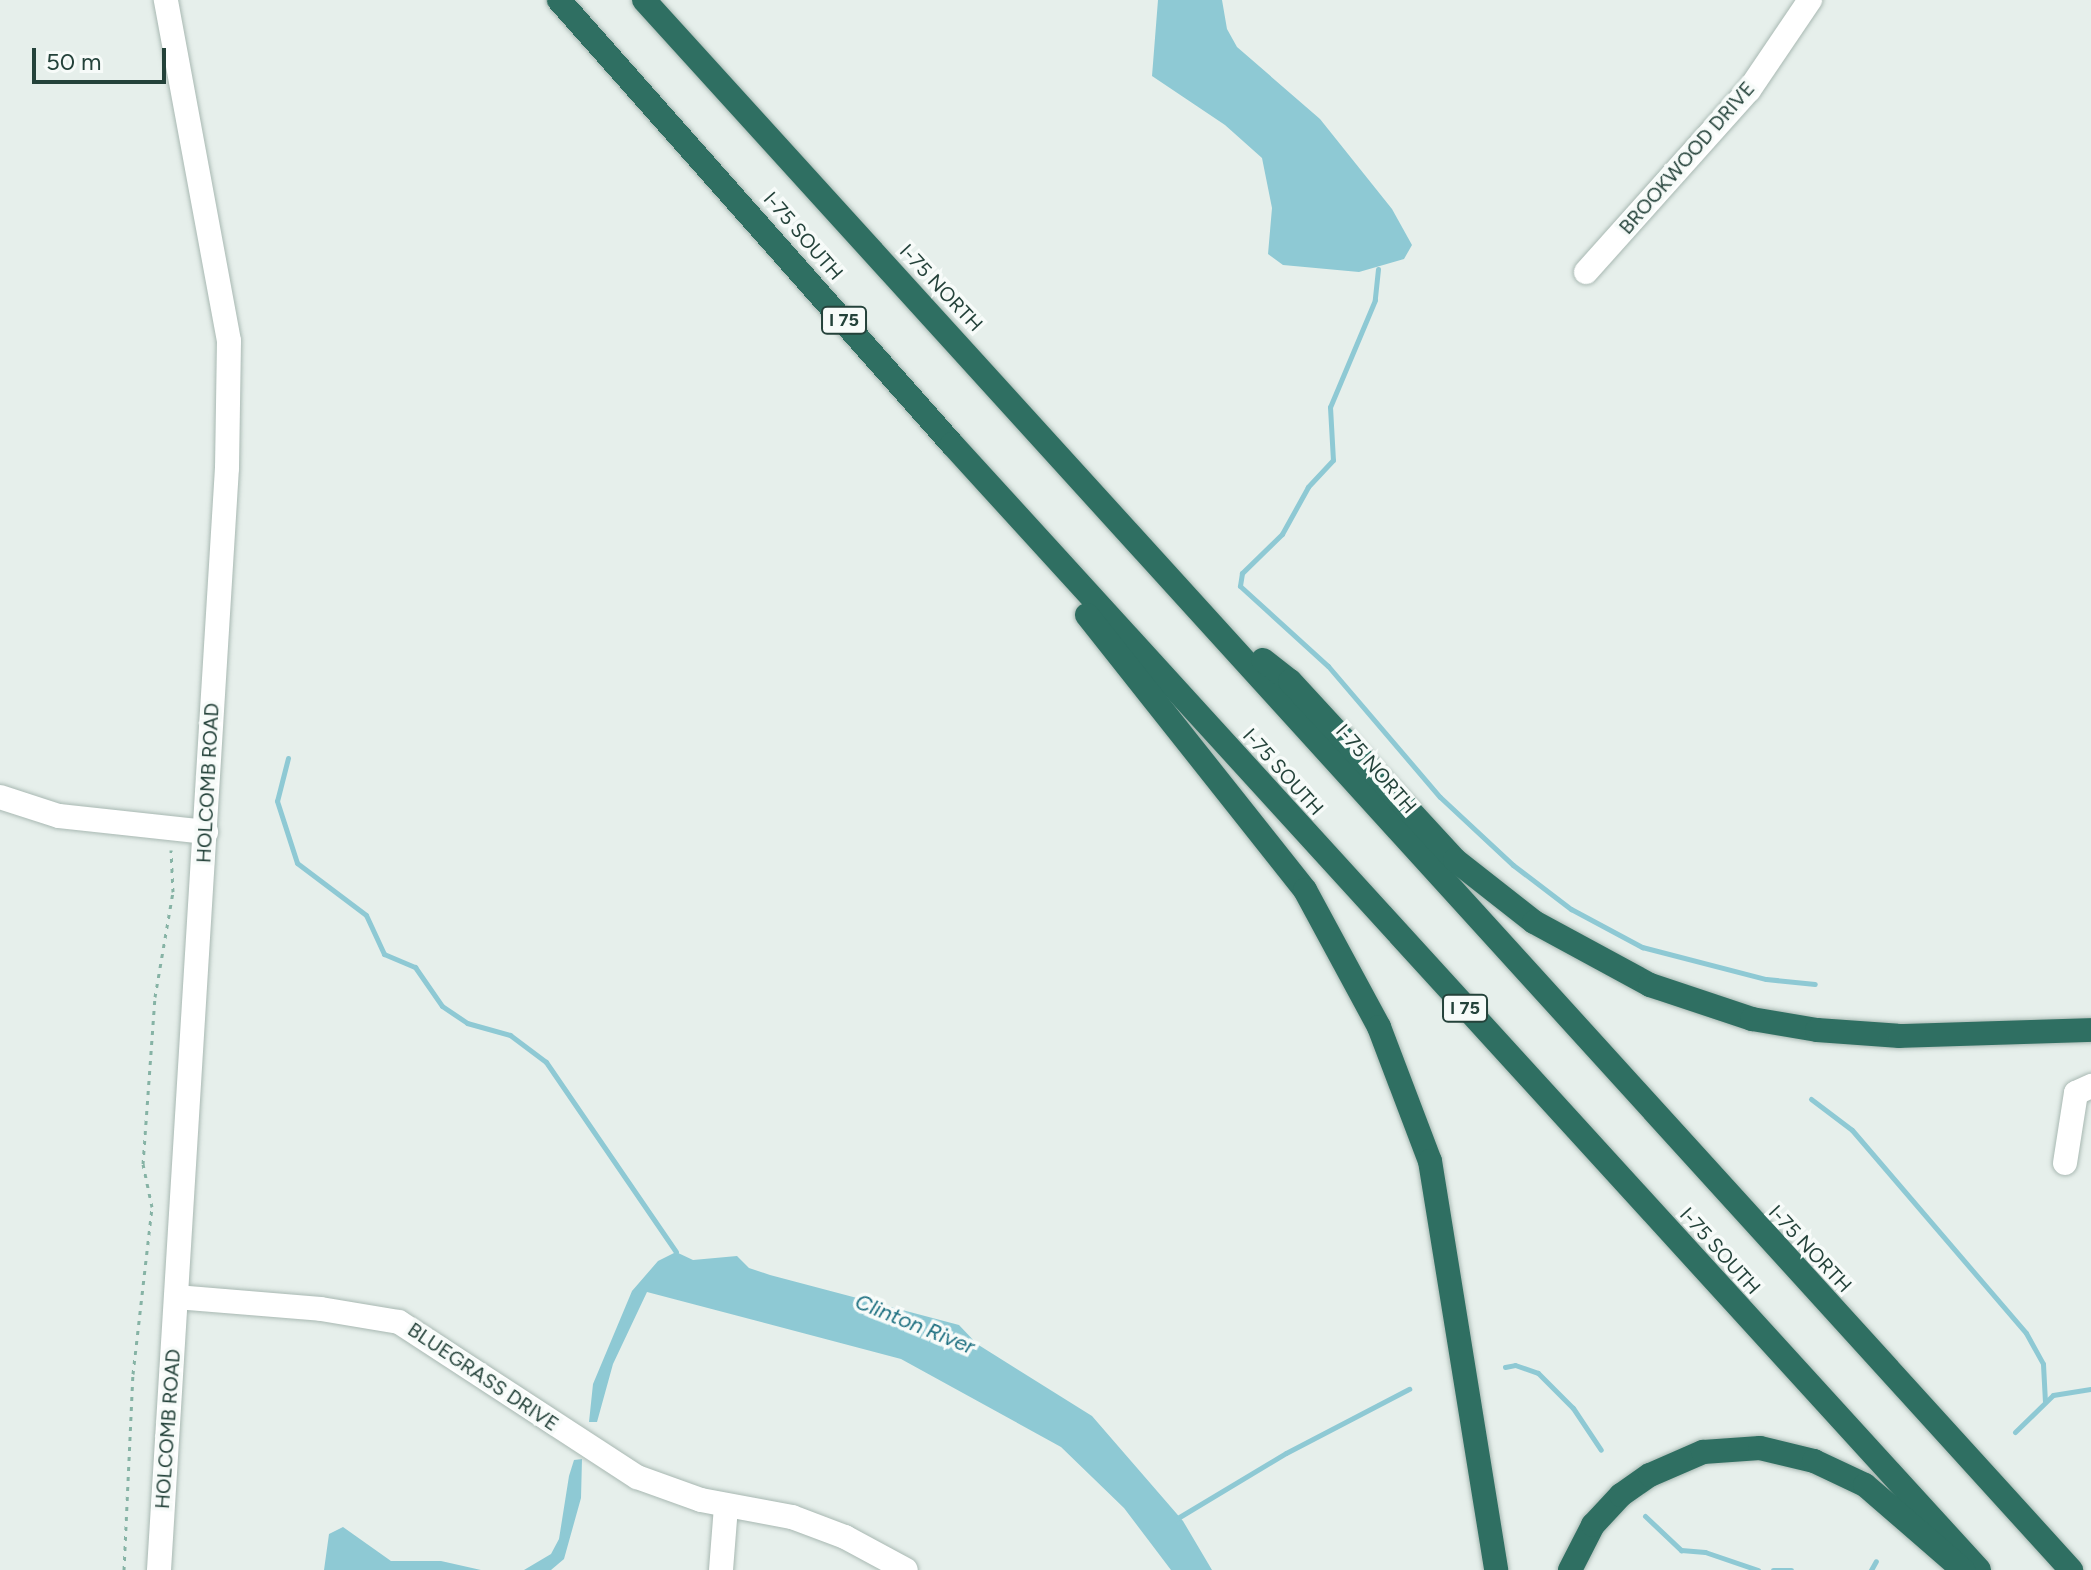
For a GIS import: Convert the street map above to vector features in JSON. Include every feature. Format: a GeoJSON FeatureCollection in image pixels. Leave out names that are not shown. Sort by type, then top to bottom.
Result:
{"type":"FeatureCollection","features":[{"type":"Feature","properties":{"kind":"highway","name":"I-75 SOUTH"},"geometry":{"type":"LineString","coordinates":[[559,0],[952,444],[1979,1570]]}},
{"type":"Feature","properties":{"kind":"highway","name":"I-75 NORTH"},"geometry":{"type":"LineString","coordinates":[[644,0],[1215,623],[1559,1012],[2071,1570]]}},
{"type":"Feature","properties":{"kind":"highway"},"geometry":{"type":"LineString","coordinates":[[952,444],[1273,846],[1305,890],[1379,1027],[1430,1161],[1496,1570]]}},
{"type":"Feature","properties":{"kind":"highway"},"geometry":{"type":"LineString","coordinates":[[1215,623],[1290,681],[1477,878],[1534,922],[1650,985],[1752,1019],[1817,1030],[1900,1036],[2091,1030]]}},
{"type":"Feature","properties":{"kind":"highway"},"geometry":{"type":"LineString","coordinates":[[1570,1570],[1593,1525],[1621,1495],[1650,1475],[1703,1452],[1760,1448],[1814,1461],[1865,1485],[1963,1570]]}},
{"type":"Feature","properties":{"kind":"street","name":"HOLCOMB ROAD"},"geometry":{"type":"LineString","coordinates":[[159,1570],[227,468],[229,341],[166,0]]}},
{"type":"Feature","properties":{"kind":"street","name":"BROOKWOOD DRIVE"},"geometry":{"type":"LineString","coordinates":[[1586,272],[1749,90],[1810,0]]}},
{"type":"Feature","properties":{"kind":"street"},"geometry":{"type":"LineString","coordinates":[[0,797],[59,816],[206,832]]}},
{"type":"Feature","properties":{"kind":"street"},"geometry":{"type":"LineString","coordinates":[[2065,1163],[2076,1093],[2091,1086]]}},
{"type":"Feature","properties":{"kind":"street","name":"BLUEGRASS DRIVE"},"geometry":{"type":"LineString","coordinates":[[176,1297],[321,1309],[399,1322],[614,1464],[671,1491],[726,1506],[792,1517],[845,1537],[906,1570]]}},
{"type":"Feature","properties":{"kind":"street"},"geometry":{"type":"LineString","coordinates":[[721,1570],[726,1506]]}},
{"type":"Feature","properties":{"kind":"path"},"geometry":{"type":"LineString","coordinates":[[124,1570],[135,1344],[152,1207],[143,1164],[154,1012],[173,892],[170,829]]}},
{"type":"Feature","properties":{"kind":"water"},"geometry":{"type":"Polygon","coordinates":[[[1158,0],[1222,0],[1227,29],[1237,47],[1320,119],[1392,209],[1412,245],[1404,259],[1359,272],[1283,265],[1268,254],[1272,208],[1262,158],[1225,125],[1152,76],[1158,0]]]}},
{"type":"Feature","properties":{"kind":"water","name":"Clinton River"},"geometry":{"type":"Polygon","coordinates":[[[676,1252],[693,1260],[737,1256],[749,1268],[770,1275],[959,1325],[977,1344],[1092,1416],[1183,1521],[1212,1570],[1171,1570],[1124,1508],[1061,1447],[901,1359],[647,1292],[613,1364],[597,1422],[589,1422],[593,1384],[632,1291],[658,1261],[676,1252]]]}},
{"type":"Feature","properties":{"kind":"water"},"geometry":{"type":"Polygon","coordinates":[[[582,1459],[581,1498],[564,1559],[551,1570],[524,1570],[551,1554],[559,1539],[569,1476],[574,1460],[582,1459]]]}},
{"type":"Feature","properties":{"kind":"water"},"geometry":{"type":"Polygon","coordinates":[[[343,1527],[391,1561],[441,1561],[481,1570],[324,1570],[329,1534],[343,1527]]]}},
{"type":"Feature","properties":{"kind":"waterway"},"geometry":{"type":"LineString","coordinates":[[1378,269],[1375,300],[1330,407],[1333,460],[1308,487],[1282,534],[1242,573],[1240,586],[1328,666],[1440,797],[1513,865],[1571,909],[1642,947],[1766,979],[1815,984]]}},
{"type":"Feature","properties":{"kind":"waterway"},"geometry":{"type":"LineString","coordinates":[[288,758],[277,801],[297,863],[366,915],[384,954],[415,967],[442,1006],[467,1023],[510,1035],[546,1062],[676,1252]]}},
{"type":"Feature","properties":{"kind":"waterway"},"geometry":{"type":"LineString","coordinates":[[1811,1099],[1852,1130],[2026,1333],[2043,1364],[2045,1401]]}},
{"type":"Feature","properties":{"kind":"waterway"},"geometry":{"type":"LineString","coordinates":[[1505,1367],[1515,1365],[1538,1373],[1573,1408],[1601,1450]]}},
{"type":"Feature","properties":{"kind":"waterway"},"geometry":{"type":"LineString","coordinates":[[1176,1519],[1286,1453],[1409,1389]]}},
{"type":"Feature","properties":{"kind":"waterway"},"geometry":{"type":"LineString","coordinates":[[2015,1432],[2053,1395],[2091,1389]]}},
{"type":"Feature","properties":{"kind":"waterway"},"geometry":{"type":"LineString","coordinates":[[1645,1516],[1681,1550],[1705,1552],[1758,1570]]}},
{"type":"Feature","properties":{"kind":"waterway"},"geometry":{"type":"LineString","coordinates":[[1871,1570],[1876,1561]]}},
{"type":"Feature","properties":{"kind":"waterway"},"geometry":{"type":"LineString","coordinates":[[1773,1570],[1791,1570]]}}]}
